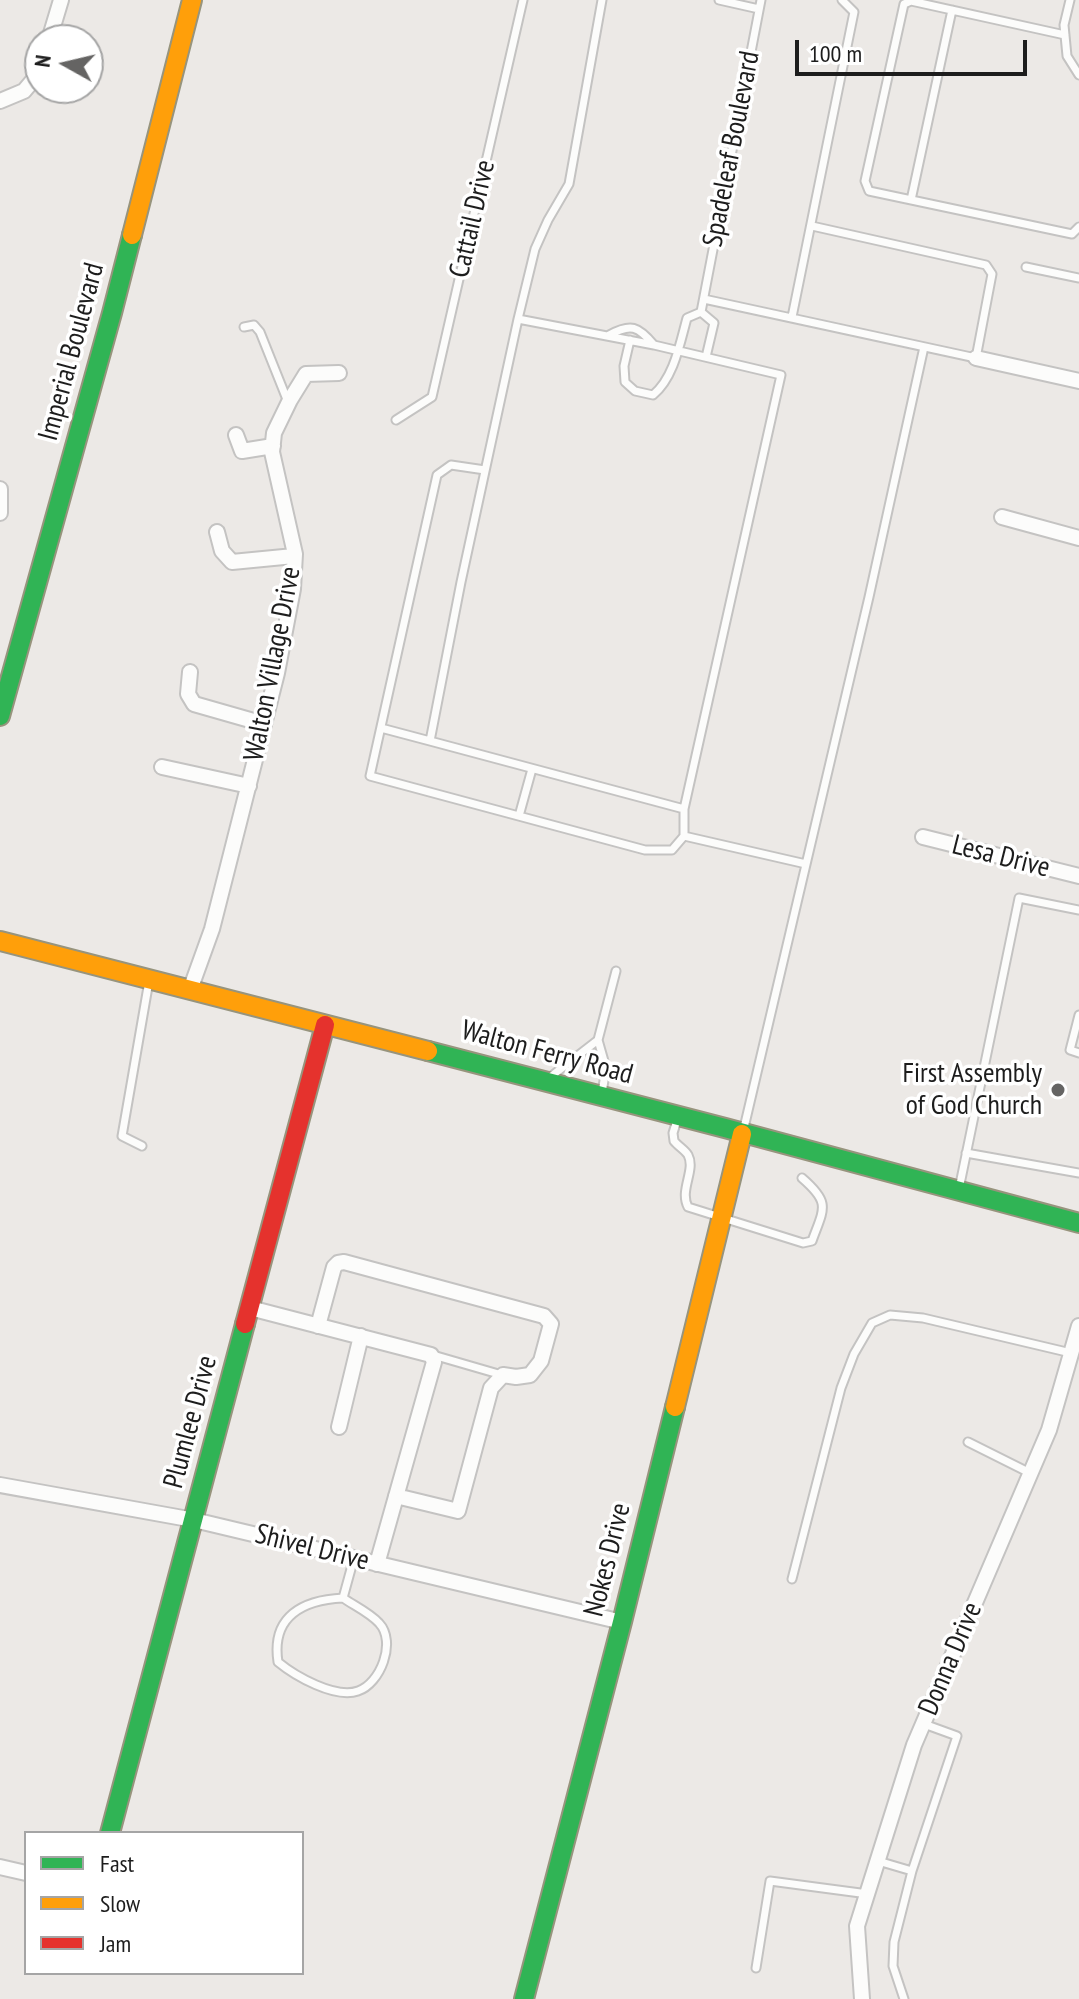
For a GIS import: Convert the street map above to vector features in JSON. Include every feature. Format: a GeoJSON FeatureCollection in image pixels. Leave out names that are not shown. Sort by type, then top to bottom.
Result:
{"type":"FeatureCollection","features":[{"type":"Feature","properties":{"kind":"street"},"geometry":{"type":"LineString","coordinates":[[54,24],[61,0]]}},
{"type":"Feature","properties":{"kind":"street","name":"Imperial Boulevard"},"geometry":{"type":"LineString","coordinates":[[0,716],[112,313],[192,0]]}},
{"type":"Feature","properties":{"kind":"street"},"geometry":{"type":"LineString","coordinates":[[0,101],[24,91]]}},
{"type":"Feature","properties":{"kind":"street"},"geometry":{"type":"LineString","coordinates":[[976,358],[1079,381]]}},
{"type":"Feature","properties":{"kind":"street","name":"Walton Village Drive"},"geometry":{"type":"LineString","coordinates":[[190,990],[212,929],[249,786],[277,673],[293,589],[294,556],[274,464],[274,433],[306,374],[339,373]]}},
{"type":"Feature","properties":{"kind":"street"},"geometry":{"type":"LineString","coordinates":[[236,435],[242,451],[273,446]]}},
{"type":"Feature","properties":{"kind":"street"},"geometry":{"type":"LineString","coordinates":[[0,489],[0,513]]}},
{"type":"Feature","properties":{"kind":"street"},"geometry":{"type":"LineString","coordinates":[[1002,517],[1079,538]]}},
{"type":"Feature","properties":{"kind":"street"},"geometry":{"type":"LineString","coordinates":[[217,532],[222,551],[232,562],[294,556]]}},
{"type":"Feature","properties":{"kind":"street"},"geometry":{"type":"LineString","coordinates":[[190,672],[188,694],[194,704],[264,724]]}},
{"type":"Feature","properties":{"kind":"street"},"geometry":{"type":"LineString","coordinates":[[162,767],[249,786]]}},
{"type":"Feature","properties":{"kind":"street","name":"Lesa Drive"},"geometry":{"type":"LineString","coordinates":[[923,837],[1079,876]]}},
{"type":"Feature","properties":{"kind":"street","name":"Walton Ferry Road"},"geometry":{"type":"LineString","coordinates":[[0,941],[1079,1223]]}},
{"type":"Feature","properties":{"kind":"street","name":"Plumlee Drive"},"geometry":{"type":"LineString","coordinates":[[111,1831],[325,1025]]}},
{"type":"Feature","properties":{"kind":"street","name":"Nokes Drive"},"geometry":{"type":"LineString","coordinates":[[524,1999],[622,1622],[742,1134]]}},
{"type":"Feature","properties":{"kind":"street"},"geometry":{"type":"LineString","coordinates":[[318,1326],[334,1267],[344,1262],[544,1316],[551,1324],[541,1361],[530,1375],[503,1375],[491,1388],[458,1511],[396,1496]]}},
{"type":"Feature","properties":{"kind":"street"},"geometry":{"type":"LineString","coordinates":[[250,1308],[431,1355],[434,1362],[377,1564]]}},
{"type":"Feature","properties":{"kind":"street","name":"Donna Drive"},"geometry":{"type":"LineString","coordinates":[[862,1999],[857,1926],[914,1745],[1049,1430],[1079,1326]]}},
{"type":"Feature","properties":{"kind":"street"},"geometry":{"type":"LineString","coordinates":[[339,1427],[361,1336]]}},
{"type":"Feature","properties":{"kind":"street","name":"Shivel Drive"},"geometry":{"type":"LineString","coordinates":[[0,1485],[194,1520],[622,1622]]}},
{"type":"Feature","properties":{"kind":"street"},"geometry":{"type":"LineString","coordinates":[[0,1867],[24,1873]]}},
{"type":"Feature","properties":{"kind":"lane","name":"Cattail Drive"},"geometry":{"type":"LineString","coordinates":[[396,420],[432,397],[523,0]]}},
{"type":"Feature","properties":{"kind":"lane"},"geometry":{"type":"LineString","coordinates":[[430,741],[518,319],[535,249],[569,184],[602,0]]}},
{"type":"Feature","properties":{"kind":"lane"},"geometry":{"type":"LineString","coordinates":[[719,0],[760,4]]}},
{"type":"Feature","properties":{"kind":"lane"},"geometry":{"type":"LineString","coordinates":[[792,317],[854,12],[842,0]]}},
{"type":"Feature","properties":{"kind":"lane"},"geometry":{"type":"LineString","coordinates":[[1070,0],[1064,25],[1067,56],[1079,75]]}},
{"type":"Feature","properties":{"kind":"lane"},"geometry":{"type":"LineString","coordinates":[[1065,35],[911,1],[904,4],[865,181],[869,191],[1072,234],[1079,227]]}},
{"type":"Feature","properties":{"kind":"lane","name":"Spadeleaf Boulevard"},"geometry":{"type":"LineString","coordinates":[[701,312],[760,4]]}},
{"type":"Feature","properties":{"kind":"lane"},"geometry":{"type":"LineString","coordinates":[[911,200],[952,10]]}},
{"type":"Feature","properties":{"kind":"lane"},"geometry":{"type":"LineString","coordinates":[[704,299],[976,358],[992,274],[986,265],[812,226]]}},
{"type":"Feature","properties":{"kind":"lane"},"geometry":{"type":"LineString","coordinates":[[1026,267],[1079,278]]}},
{"type":"Feature","properties":{"kind":"lane"},"geometry":{"type":"LineString","coordinates":[[630,340],[624,366],[625,382],[635,391],[653,395],[662,388],[678,351],[687,318],[701,312],[714,323],[706,357]]}},
{"type":"Feature","properties":{"kind":"lane"},"geometry":{"type":"LineString","coordinates":[[485,470],[451,465],[437,475],[370,776],[645,850],[672,850],[684,836],[684,809],[781,375],[654,345],[518,319]]}},
{"type":"Feature","properties":{"kind":"lane"},"geometry":{"type":"LineString","coordinates":[[244,327],[254,325],[260,332],[288,404]]}},
{"type":"Feature","properties":{"kind":"lane"},"geometry":{"type":"LineString","coordinates":[[608,336],[625,327],[641,330],[654,345]]}},
{"type":"Feature","properties":{"kind":"lane"},"geometry":{"type":"LineString","coordinates":[[742,1134],[869,597],[924,347]]}},
{"type":"Feature","properties":{"kind":"lane"},"geometry":{"type":"LineString","coordinates":[[381,728],[684,809]]}},
{"type":"Feature","properties":{"kind":"lane"},"geometry":{"type":"LineString","coordinates":[[519,816],[532,769]]}},
{"type":"Feature","properties":{"kind":"lane"},"geometry":{"type":"LineString","coordinates":[[684,836],[806,864]]}},
{"type":"Feature","properties":{"kind":"lane"},"geometry":{"type":"LineString","coordinates":[[958,1191],[1019,898],[1078,907]]}},
{"type":"Feature","properties":{"kind":"lane"},"geometry":{"type":"LineString","coordinates":[[602,1097],[606,1068],[598,1040],[616,971]]}},
{"type":"Feature","properties":{"kind":"lane"},"geometry":{"type":"LineString","coordinates":[[142,1146],[122,1136],[150,979]]}},
{"type":"Feature","properties":{"kind":"lane"},"geometry":{"type":"LineString","coordinates":[[1079,1015],[1070,1050],[1079,1053]]}},
{"type":"Feature","properties":{"kind":"lane"},"geometry":{"type":"LineString","coordinates":[[545,1082],[598,1040]]}},
{"type":"Feature","properties":{"kind":"lane"},"geometry":{"type":"LineString","coordinates":[[678,1116],[674,1141],[687,1152],[690,1162],[684,1195],[688,1207],[803,1243],[812,1241],[823,1203],[821,1196],[802,1178]]}},
{"type":"Feature","properties":{"kind":"lane"},"geometry":{"type":"LineString","coordinates":[[966,1153],[1079,1173]]}},
{"type":"Feature","properties":{"kind":"lane"},"geometry":{"type":"LineString","coordinates":[[792,1579],[841,1388],[854,1354],[872,1323],[890,1315],[923,1318],[1071,1353]]}},
{"type":"Feature","properties":{"kind":"lane"},"geometry":{"type":"LineString","coordinates":[[431,1355],[503,1375]]}},
{"type":"Feature","properties":{"kind":"lane"},"geometry":{"type":"LineString","coordinates":[[968,1442],[1030,1473]]}},
{"type":"Feature","properties":{"kind":"lane"},"geometry":{"type":"LineString","coordinates":[[343,1598],[354,1558]]}},
{"type":"Feature","properties":{"kind":"lane"},"geometry":{"type":"LineString","coordinates":[[343,1598],[381,1625],[386,1638],[379,1671],[371,1684],[356,1692],[335,1691],[292,1673],[278,1662],[276,1645],[289,1617],[306,1605],[343,1598]]}},
{"type":"Feature","properties":{"kind":"lane"},"geometry":{"type":"LineString","coordinates":[[904,1999],[893,1966],[894,1942],[912,1871],[957,1736],[923,1724]]}},
{"type":"Feature","properties":{"kind":"lane"},"geometry":{"type":"LineString","coordinates":[[878,1861],[912,1871]]}},
{"type":"Feature","properties":{"kind":"lane"},"geometry":{"type":"LineString","coordinates":[[756,1968],[770,1881],[868,1894]]}},
{"type":"Feature","properties":{"kind":"traffic: fast"},"geometry":{"type":"LineString","coordinates":[[0,716],[132,235]]}},
{"type":"Feature","properties":{"kind":"traffic: fast"},"geometry":{"type":"LineString","coordinates":[[428,1051],[1079,1223]]}},
{"type":"Feature","properties":{"kind":"traffic: fast"},"geometry":{"type":"LineString","coordinates":[[111,1831],[245,1324]]}},
{"type":"Feature","properties":{"kind":"traffic: fast"},"geometry":{"type":"LineString","coordinates":[[524,1999],[675,1407]]}},
{"type":"Feature","properties":{"kind":"traffic: slow"},"geometry":{"type":"LineString","coordinates":[[132,235],[192,0]]}},
{"type":"Feature","properties":{"kind":"traffic: slow"},"geometry":{"type":"LineString","coordinates":[[0,941],[428,1051]]}},
{"type":"Feature","properties":{"kind":"traffic: slow"},"geometry":{"type":"LineString","coordinates":[[675,1407],[742,1134]]}},
{"type":"Feature","properties":{"kind":"traffic: jam"},"geometry":{"type":"LineString","coordinates":[[245,1324],[325,1025]]}},
{"type":"Feature","properties":{"kind":"place","name":"First Assembly of God Church"},"geometry":{"type":"Point","coordinates":[1058,1090]}}]}
